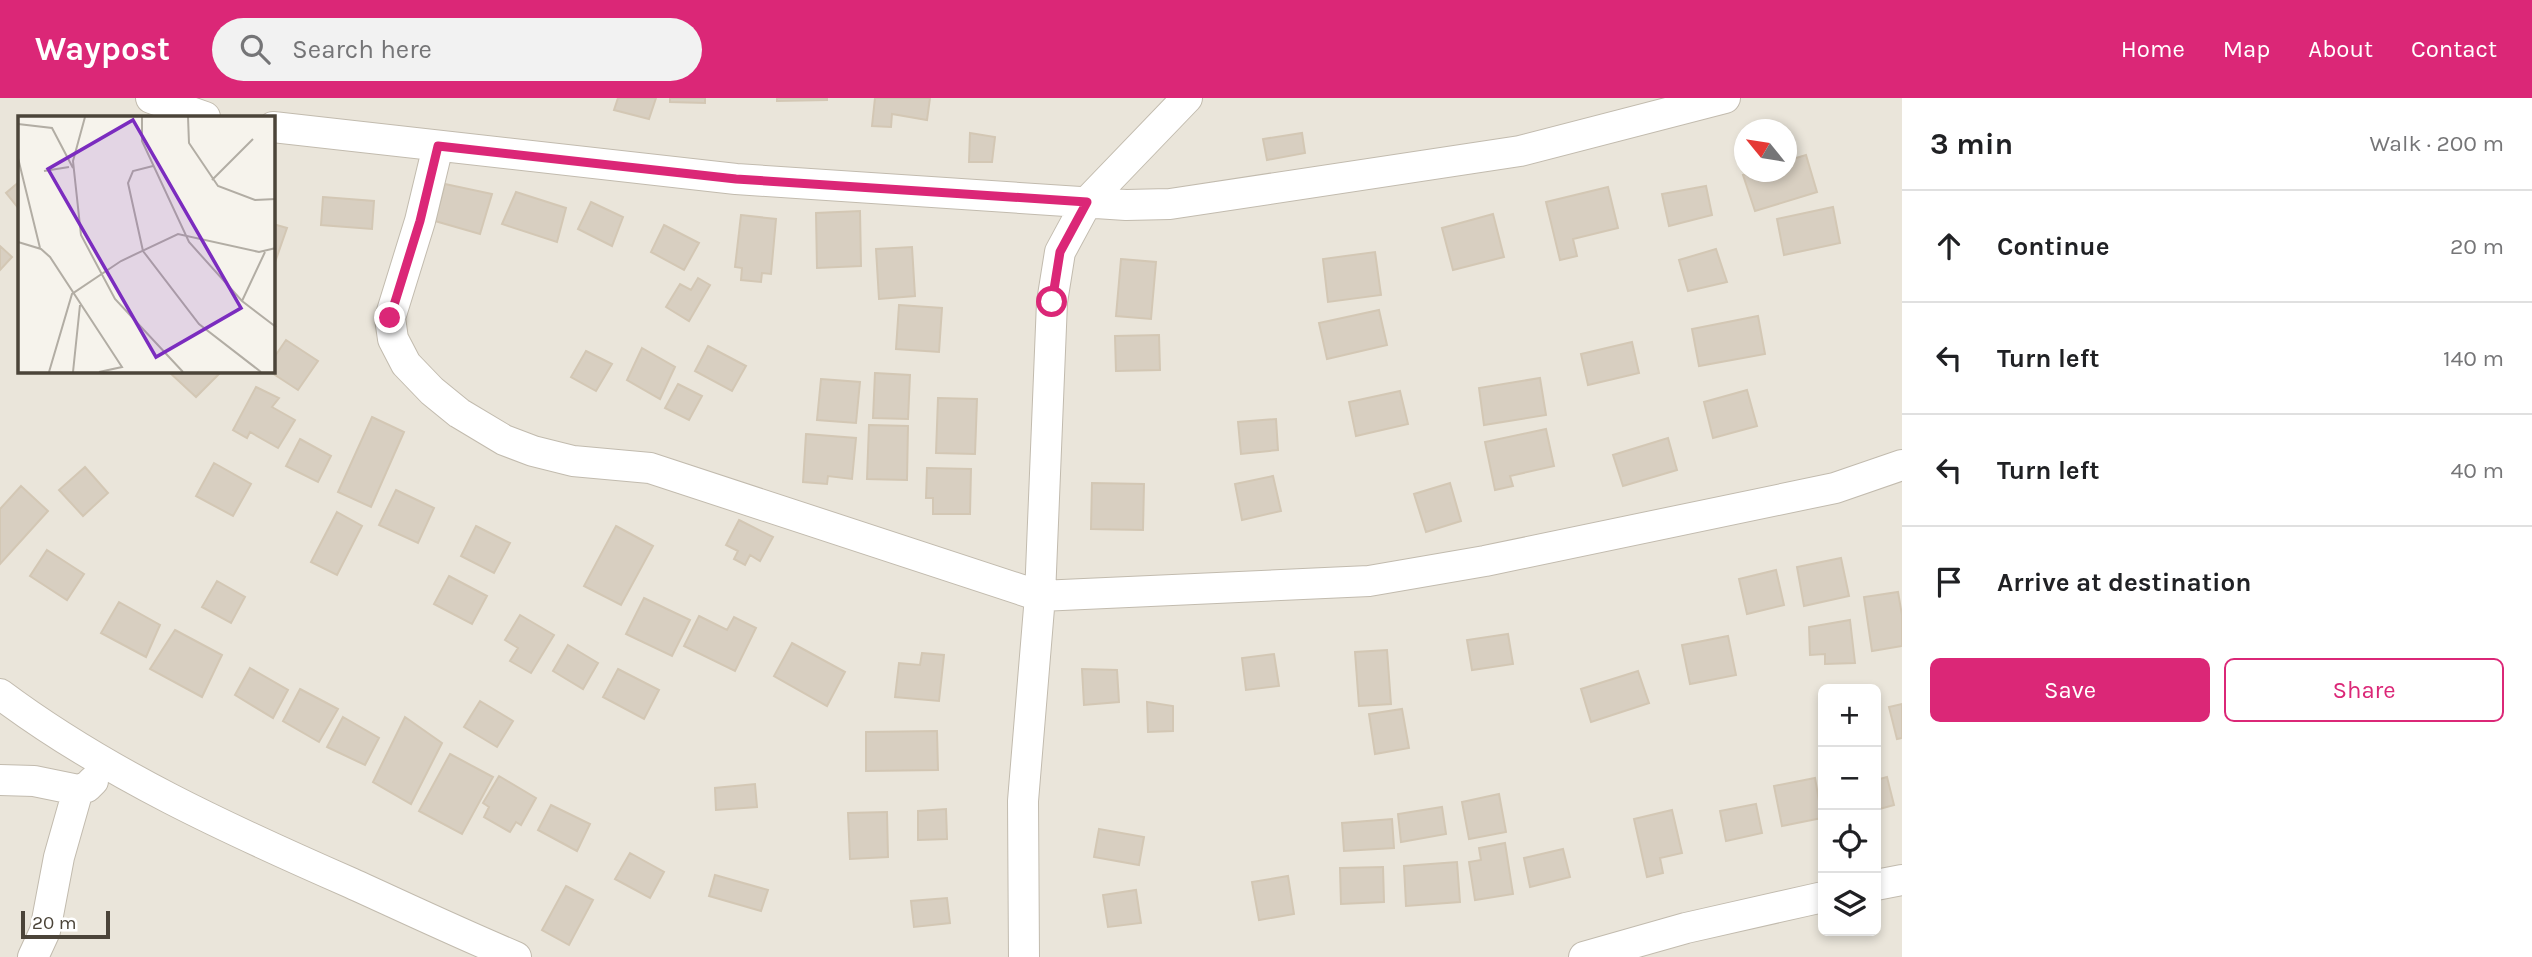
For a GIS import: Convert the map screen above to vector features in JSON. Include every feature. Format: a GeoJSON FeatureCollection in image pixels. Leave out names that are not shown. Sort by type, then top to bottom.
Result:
{"type":"FeatureCollection","features":[{"type":"Feature","properties":{"kind":"street"},"geometry":{"type":"LineString","coordinates":[[151,98],[202,116]]}},
{"type":"Feature","properties":{"kind":"street"},"geometry":{"type":"LineString","coordinates":[[1024,957],[1023,801],[1040,596],[1052,302],[1060,252],[1087,202],[1186,98]]}},
{"type":"Feature","properties":{"kind":"street"},"geometry":{"type":"LineString","coordinates":[[275,127],[736,179],[1126,205],[1170,205],[1520,151],[1724,98]]}},
{"type":"Feature","properties":{"kind":"street"},"geometry":{"type":"LineString","coordinates":[[438,146],[420,221],[390,318],[393,339],[406,363],[432,391],[459,413],[504,440],[533,451],[573,461],[650,468],[1040,596],[1369,581],[1485,561],[1822,491],[1902,465]]}},
{"type":"Feature","properties":{"kind":"street"},"geometry":{"type":"LineString","coordinates":[[0,694],[107,765],[235,831],[516,957]]}},
{"type":"Feature","properties":{"kind":"street"},"geometry":{"type":"LineString","coordinates":[[0,780],[34,781],[78,790],[88,787],[107,765]]}},
{"type":"Feature","properties":{"kind":"street"},"geometry":{"type":"LineString","coordinates":[[33,957],[45,931],[59,857],[78,790]]}},
{"type":"Feature","properties":{"kind":"street"},"geometry":{"type":"LineString","coordinates":[[1881,884],[1902,880]]}},
{"type":"Feature","properties":{"kind":"street"},"geometry":{"type":"LineString","coordinates":[[1584,957],[1686,928],[1818,898]]}},
{"type":"Feature","properties":{"kind":"shaded area"},"geometry":{"type":"Polygon","coordinates":[[[0,98],[1902,98],[1902,957],[0,957],[0,98]]]}},
{"type":"Feature","properties":{"kind":"building"},"geometry":{"type":"Polygon","coordinates":[[[618,98],[656,98],[649,119],[614,110],[618,98]]]}},
{"type":"Feature","properties":{"kind":"building"},"geometry":{"type":"Polygon","coordinates":[[[670,98],[705,98],[705,103],[670,102],[670,98]]]}},
{"type":"Feature","properties":{"kind":"building"},"geometry":{"type":"Polygon","coordinates":[[[777,98],[827,98],[827,100],[777,101],[777,98]]]}},
{"type":"Feature","properties":{"kind":"building"},"geometry":{"type":"Polygon","coordinates":[[[875,98],[930,98],[927,120],[892,114],[891,127],[872,126],[875,98]]]}},
{"type":"Feature","properties":{"kind":"building"},"geometry":{"type":"Polygon","coordinates":[[[970,133],[995,137],[992,162],[969,162],[970,133]]]}},
{"type":"Feature","properties":{"kind":"building"},"geometry":{"type":"Polygon","coordinates":[[[1302,133],[1305,153],[1267,160],[1263,139],[1302,133]]]}},
{"type":"Feature","properties":{"kind":"building"},"geometry":{"type":"Polygon","coordinates":[[[1806,155],[1817,192],[1755,211],[1745,182],[1797,182],[1797,158],[1806,155]]]}},
{"type":"Feature","properties":{"kind":"building"},"geometry":{"type":"Polygon","coordinates":[[[18,183],[18,208],[6,193],[18,183]]]}},
{"type":"Feature","properties":{"kind":"building"},"geometry":{"type":"Polygon","coordinates":[[[445,184],[492,194],[480,234],[435,221],[445,184]]]}},
{"type":"Feature","properties":{"kind":"building"},"geometry":{"type":"Polygon","coordinates":[[[1706,186],[1712,215],[1669,226],[1662,194],[1706,186]]]}},
{"type":"Feature","properties":{"kind":"building"},"geometry":{"type":"Polygon","coordinates":[[[1608,187],[1618,228],[1573,239],[1577,256],[1560,260],[1546,202],[1608,187]]]}},
{"type":"Feature","properties":{"kind":"building"},"geometry":{"type":"Polygon","coordinates":[[[516,192],[566,208],[557,242],[502,224],[516,192]]]}},
{"type":"Feature","properties":{"kind":"building"},"geometry":{"type":"Polygon","coordinates":[[[323,197],[374,201],[372,229],[321,225],[323,197]]]}},
{"type":"Feature","properties":{"kind":"building"},"geometry":{"type":"Polygon","coordinates":[[[591,202],[623,217],[612,246],[578,229],[591,202]]]}},
{"type":"Feature","properties":{"kind":"building"},"geometry":{"type":"Polygon","coordinates":[[[1833,207],[1840,243],[1784,255],[1777,219],[1833,207]]]}},
{"type":"Feature","properties":{"kind":"building"},"geometry":{"type":"Polygon","coordinates":[[[860,211],[861,266],[817,268],[816,213],[860,211]]]}},
{"type":"Feature","properties":{"kind":"building"},"geometry":{"type":"Polygon","coordinates":[[[1493,214],[1504,257],[1453,270],[1442,228],[1493,214]]]}},
{"type":"Feature","properties":{"kind":"building"},"geometry":{"type":"Polygon","coordinates":[[[741,215],[776,219],[771,274],[762,273],[761,282],[741,280],[742,268],[735,267],[741,215]]]}},
{"type":"Feature","properties":{"kind":"building"},"geometry":{"type":"Polygon","coordinates":[[[275,225],[287,228],[275,262],[275,225]]]}},
{"type":"Feature","properties":{"kind":"building"},"geometry":{"type":"Polygon","coordinates":[[[664,225],[699,243],[684,270],[651,252],[664,225]]]}},
{"type":"Feature","properties":{"kind":"building"},"geometry":{"type":"Polygon","coordinates":[[[0,246],[12,257],[0,270],[0,246]]]}},
{"type":"Feature","properties":{"kind":"building"},"geometry":{"type":"Polygon","coordinates":[[[912,247],[915,296],[879,299],[876,249],[912,247]]]}},
{"type":"Feature","properties":{"kind":"building"},"geometry":{"type":"Polygon","coordinates":[[[1716,249],[1727,282],[1688,291],[1679,260],[1716,249]]]}},
{"type":"Feature","properties":{"kind":"building"},"geometry":{"type":"Polygon","coordinates":[[[1375,252],[1381,295],[1328,302],[1323,259],[1375,252]]]}},
{"type":"Feature","properties":{"kind":"building"},"geometry":{"type":"Polygon","coordinates":[[[1121,259],[1156,262],[1151,319],[1116,316],[1121,259]]]}},
{"type":"Feature","properties":{"kind":"building"},"geometry":{"type":"Polygon","coordinates":[[[698,278],[710,285],[689,321],[666,307],[680,284],[691,290],[698,278]]]}},
{"type":"Feature","properties":{"kind":"building"},"geometry":{"type":"Polygon","coordinates":[[[899,305],[942,308],[939,352],[896,349],[899,305]]]}},
{"type":"Feature","properties":{"kind":"building"},"geometry":{"type":"Polygon","coordinates":[[[1379,310],[1387,345],[1327,359],[1319,323],[1379,310]]]}},
{"type":"Feature","properties":{"kind":"building"},"geometry":{"type":"Polygon","coordinates":[[[1758,316],[1765,354],[1699,366],[1692,329],[1758,316]]]}},
{"type":"Feature","properties":{"kind":"building"},"geometry":{"type":"Polygon","coordinates":[[[1159,335],[1160,370],[1116,371],[1115,336],[1159,335]]]}},
{"type":"Feature","properties":{"kind":"building"},"geometry":{"type":"Polygon","coordinates":[[[286,340],[318,361],[298,390],[272,373],[275,373],[275,356],[286,340]]]}},
{"type":"Feature","properties":{"kind":"building"},"geometry":{"type":"Polygon","coordinates":[[[1632,342],[1639,373],[1588,385],[1581,354],[1632,342]]]}},
{"type":"Feature","properties":{"kind":"building"},"geometry":{"type":"Polygon","coordinates":[[[708,346],[746,366],[732,391],[695,371],[708,346]]]}},
{"type":"Feature","properties":{"kind":"building"},"geometry":{"type":"Polygon","coordinates":[[[642,348],[675,367],[660,399],[627,380],[642,348]]]}},
{"type":"Feature","properties":{"kind":"building"},"geometry":{"type":"Polygon","coordinates":[[[586,351],[612,364],[596,391],[571,377],[586,351]]]}},
{"type":"Feature","properties":{"kind":"building"},"geometry":{"type":"Polygon","coordinates":[[[170,373],[220,373],[196,397],[170,373]]]}},
{"type":"Feature","properties":{"kind":"building"},"geometry":{"type":"Polygon","coordinates":[[[875,373],[910,375],[908,419],[873,418],[875,373]]]}},
{"type":"Feature","properties":{"kind":"building"},"geometry":{"type":"Polygon","coordinates":[[[1540,378],[1546,415],[1484,425],[1479,388],[1540,378]]]}},
{"type":"Feature","properties":{"kind":"building"},"geometry":{"type":"Polygon","coordinates":[[[821,379],[860,382],[856,423],[817,420],[821,379]]]}},
{"type":"Feature","properties":{"kind":"building"},"geometry":{"type":"Polygon","coordinates":[[[678,384],[702,396],[689,420],[665,408],[678,384]]]}},
{"type":"Feature","properties":{"kind":"building"},"geometry":{"type":"Polygon","coordinates":[[[256,387],[279,398],[272,407],[295,420],[278,448],[250,432],[247,438],[233,430],[256,387]]]}},
{"type":"Feature","properties":{"kind":"building"},"geometry":{"type":"Polygon","coordinates":[[[1747,390],[1757,426],[1713,438],[1704,402],[1747,390]]]}},
{"type":"Feature","properties":{"kind":"building"},"geometry":{"type":"Polygon","coordinates":[[[1400,391],[1408,424],[1356,436],[1349,402],[1400,391]]]}},
{"type":"Feature","properties":{"kind":"building"},"geometry":{"type":"Polygon","coordinates":[[[938,398],[977,399],[975,454],[936,453],[938,398]]]}},
{"type":"Feature","properties":{"kind":"building"},"geometry":{"type":"Polygon","coordinates":[[[372,417],[404,432],[371,507],[338,492],[372,417]]]}},
{"type":"Feature","properties":{"kind":"building"},"geometry":{"type":"Polygon","coordinates":[[[1276,419],[1278,450],[1241,454],[1238,422],[1276,419]]]}},
{"type":"Feature","properties":{"kind":"building"},"geometry":{"type":"Polygon","coordinates":[[[869,425],[908,426],[907,480],[867,479],[869,425]]]}},
{"type":"Feature","properties":{"kind":"building"},"geometry":{"type":"Polygon","coordinates":[[[1546,429],[1554,466],[1510,476],[1513,486],[1495,490],[1485,442],[1546,429]]]}},
{"type":"Feature","properties":{"kind":"building"},"geometry":{"type":"Polygon","coordinates":[[[806,434],[856,438],[852,479],[828,476],[827,484],[803,482],[806,434]]]}},
{"type":"Feature","properties":{"kind":"building"},"geometry":{"type":"Polygon","coordinates":[[[1668,438],[1677,470],[1623,486],[1613,455],[1668,438]]]}},
{"type":"Feature","properties":{"kind":"building"},"geometry":{"type":"Polygon","coordinates":[[[300,439],[331,456],[318,482],[286,466],[300,439]]]}},
{"type":"Feature","properties":{"kind":"building"},"geometry":{"type":"Polygon","coordinates":[[[214,463],[251,484],[233,516],[196,496],[214,463]]]}},
{"type":"Feature","properties":{"kind":"building"},"geometry":{"type":"Polygon","coordinates":[[[85,467],[108,493],[83,516],[59,490],[85,467]]]}},
{"type":"Feature","properties":{"kind":"building"},"geometry":{"type":"Polygon","coordinates":[[[927,468],[971,469],[970,514],[933,514],[933,498],[926,498],[927,468]]]}},
{"type":"Feature","properties":{"kind":"building"},"geometry":{"type":"Polygon","coordinates":[[[1273,476],[1281,511],[1242,520],[1235,484],[1273,476]]]}},
{"type":"Feature","properties":{"kind":"building"},"geometry":{"type":"Polygon","coordinates":[[[1092,483],[1144,484],[1143,530],[1091,529],[1092,483]]]}},
{"type":"Feature","properties":{"kind":"building"},"geometry":{"type":"Polygon","coordinates":[[[1450,483],[1461,521],[1426,532],[1414,494],[1450,483]]]}},
{"type":"Feature","properties":{"kind":"building"},"geometry":{"type":"Polygon","coordinates":[[[21,486],[48,511],[0,564],[0,509],[21,486]]]}},
{"type":"Feature","properties":{"kind":"building"},"geometry":{"type":"Polygon","coordinates":[[[396,490],[434,508],[418,543],[379,525],[396,490]]]}},
{"type":"Feature","properties":{"kind":"building"},"geometry":{"type":"Polygon","coordinates":[[[337,512],[362,526],[337,575],[311,562],[337,512]]]}},
{"type":"Feature","properties":{"kind":"building"},"geometry":{"type":"Polygon","coordinates":[[[739,520],[773,537],[760,561],[750,555],[745,565],[734,559],[738,551],[726,545],[739,520]]]}},
{"type":"Feature","properties":{"kind":"building"},"geometry":{"type":"Polygon","coordinates":[[[476,526],[510,543],[494,573],[461,556],[476,526]]]}},
{"type":"Feature","properties":{"kind":"building"},"geometry":{"type":"Polygon","coordinates":[[[616,526],[653,546],[621,605],[584,586],[616,526]]]}},
{"type":"Feature","properties":{"kind":"building"},"geometry":{"type":"Polygon","coordinates":[[[47,550],[84,574],[67,600],[30,576],[47,550]]]}},
{"type":"Feature","properties":{"kind":"building"},"geometry":{"type":"Polygon","coordinates":[[[1841,558],[1849,596],[1804,606],[1797,567],[1841,558]]]}},
{"type":"Feature","properties":{"kind":"building"},"geometry":{"type":"Polygon","coordinates":[[[1776,570],[1784,605],[1747,614],[1739,579],[1776,570]]]}},
{"type":"Feature","properties":{"kind":"building"},"geometry":{"type":"Polygon","coordinates":[[[449,576],[487,596],[472,624],[434,604],[449,576]]]}},
{"type":"Feature","properties":{"kind":"building"},"geometry":{"type":"Polygon","coordinates":[[[217,581],[245,597],[231,623],[202,607],[217,581]]]}},
{"type":"Feature","properties":{"kind":"building"},"geometry":{"type":"Polygon","coordinates":[[[1898,592],[1902,615],[1902,646],[1872,651],[1864,597],[1898,592]]]}},
{"type":"Feature","properties":{"kind":"building"},"geometry":{"type":"Polygon","coordinates":[[[644,598],[690,620],[672,656],[626,634],[644,598]]]}},
{"type":"Feature","properties":{"kind":"building"},"geometry":{"type":"Polygon","coordinates":[[[119,602],[160,625],[146,657],[101,633],[119,602]]]}},
{"type":"Feature","properties":{"kind":"building"},"geometry":{"type":"Polygon","coordinates":[[[520,615],[554,635],[531,673],[510,661],[518,648],[505,640],[520,615]]]}},
{"type":"Feature","properties":{"kind":"building"},"geometry":{"type":"Polygon","coordinates":[[[699,616],[727,630],[734,617],[756,628],[735,671],[684,646],[699,616]]]}},
{"type":"Feature","properties":{"kind":"building"},"geometry":{"type":"Polygon","coordinates":[[[1850,620],[1855,663],[1825,664],[1825,654],[1810,655],[1809,627],[1850,620]]]}},
{"type":"Feature","properties":{"kind":"building"},"geometry":{"type":"Polygon","coordinates":[[[175,630],[222,655],[202,697],[150,669],[175,630]]]}},
{"type":"Feature","properties":{"kind":"building"},"geometry":{"type":"Polygon","coordinates":[[[1508,634],[1513,664],[1472,670],[1467,640],[1508,634]]]}},
{"type":"Feature","properties":{"kind":"building"},"geometry":{"type":"Polygon","coordinates":[[[1728,636],[1736,675],[1690,684],[1682,645],[1728,636]]]}},
{"type":"Feature","properties":{"kind":"building"},"geometry":{"type":"Polygon","coordinates":[[[792,643],[845,672],[827,706],[774,676],[792,643]]]}},
{"type":"Feature","properties":{"kind":"building"},"geometry":{"type":"Polygon","coordinates":[[[568,645],[598,663],[583,689],[553,671],[568,645]]]}},
{"type":"Feature","properties":{"kind":"building"},"geometry":{"type":"Polygon","coordinates":[[[1387,650],[1391,704],[1359,706],[1355,652],[1387,650]]]}},
{"type":"Feature","properties":{"kind":"building"},"geometry":{"type":"Polygon","coordinates":[[[922,653],[944,655],[939,701],[895,697],[899,663],[920,665],[922,653]]]}},
{"type":"Feature","properties":{"kind":"building"},"geometry":{"type":"Polygon","coordinates":[[[1274,654],[1279,686],[1246,690],[1242,658],[1274,654]]]}},
{"type":"Feature","properties":{"kind":"building"},"geometry":{"type":"Polygon","coordinates":[[[250,668],[288,690],[273,718],[235,695],[250,668]]]}},
{"type":"Feature","properties":{"kind":"building"},"geometry":{"type":"Polygon","coordinates":[[[618,669],[659,690],[644,719],[603,697],[618,669]]]}},
{"type":"Feature","properties":{"kind":"building"},"geometry":{"type":"Polygon","coordinates":[[[1082,669],[1117,670],[1119,702],[1084,705],[1082,669]]]}},
{"type":"Feature","properties":{"kind":"building"},"geometry":{"type":"Polygon","coordinates":[[[1638,671],[1649,703],[1591,722],[1581,689],[1638,671]]]}},
{"type":"Feature","properties":{"kind":"building"},"geometry":{"type":"Polygon","coordinates":[[[300,689],[338,709],[319,742],[283,721],[300,689]]]}},
{"type":"Feature","properties":{"kind":"building"},"geometry":{"type":"Polygon","coordinates":[[[480,701],[513,721],[497,747],[464,727],[480,701]]]}},
{"type":"Feature","properties":{"kind":"building"},"geometry":{"type":"Polygon","coordinates":[[[1147,702],[1173,706],[1173,731],[1148,732],[1147,702]]]}},
{"type":"Feature","properties":{"kind":"building"},"geometry":{"type":"Polygon","coordinates":[[[1902,704],[1902,738],[1897,739],[1889,707],[1902,704]]]}},
{"type":"Feature","properties":{"kind":"building"},"geometry":{"type":"Polygon","coordinates":[[[1402,709],[1409,748],[1375,754],[1369,714],[1402,709]]]}},
{"type":"Feature","properties":{"kind":"building"},"geometry":{"type":"Polygon","coordinates":[[[343,717],[379,738],[365,765],[327,747],[343,717]]]}},
{"type":"Feature","properties":{"kind":"building"},"geometry":{"type":"Polygon","coordinates":[[[405,717],[442,743],[411,804],[373,782],[405,717]]]}},
{"type":"Feature","properties":{"kind":"building"},"geometry":{"type":"Polygon","coordinates":[[[937,731],[938,770],[866,771],[866,732],[937,731]]]}},
{"type":"Feature","properties":{"kind":"building"},"geometry":{"type":"Polygon","coordinates":[[[450,754],[493,777],[462,834],[419,811],[450,754]]]}},
{"type":"Feature","properties":{"kind":"building"},"geometry":{"type":"Polygon","coordinates":[[[499,776],[536,798],[521,825],[516,822],[510,832],[484,817],[489,807],[483,803],[499,776]]]}},
{"type":"Feature","properties":{"kind":"building"},"geometry":{"type":"Polygon","coordinates":[[[1887,777],[1894,805],[1881,809],[1881,779],[1887,777]]]}},
{"type":"Feature","properties":{"kind":"building"},"geometry":{"type":"Polygon","coordinates":[[[1815,778],[1818,819],[1782,826],[1774,786],[1815,778]]]}},
{"type":"Feature","properties":{"kind":"building"},"geometry":{"type":"Polygon","coordinates":[[[755,784],[757,807],[716,810],[715,788],[755,784]]]}},
{"type":"Feature","properties":{"kind":"building"},"geometry":{"type":"Polygon","coordinates":[[[1499,794],[1506,832],[1469,839],[1462,802],[1499,794]]]}},
{"type":"Feature","properties":{"kind":"building"},"geometry":{"type":"Polygon","coordinates":[[[1756,804],[1762,833],[1726,841],[1720,811],[1756,804]]]}},
{"type":"Feature","properties":{"kind":"building"},"geometry":{"type":"Polygon","coordinates":[[[551,805],[590,824],[577,851],[538,830],[551,805]]]}},
{"type":"Feature","properties":{"kind":"building"},"geometry":{"type":"Polygon","coordinates":[[[1442,807],[1446,834],[1401,842],[1398,814],[1442,807]]]}},
{"type":"Feature","properties":{"kind":"building"},"geometry":{"type":"Polygon","coordinates":[[[946,809],[947,839],[918,840],[918,811],[946,809]]]}},
{"type":"Feature","properties":{"kind":"building"},"geometry":{"type":"Polygon","coordinates":[[[1672,810],[1682,853],[1660,858],[1663,873],[1647,877],[1634,819],[1672,810]]]}},
{"type":"Feature","properties":{"kind":"building"},"geometry":{"type":"Polygon","coordinates":[[[887,812],[888,857],[850,859],[848,813],[887,812]]]}},
{"type":"Feature","properties":{"kind":"building"},"geometry":{"type":"Polygon","coordinates":[[[1392,819],[1394,848],[1344,851],[1342,823],[1392,819]]]}},
{"type":"Feature","properties":{"kind":"building"},"geometry":{"type":"Polygon","coordinates":[[[1099,829],[1144,837],[1139,865],[1094,857],[1099,829]]]}},
{"type":"Feature","properties":{"kind":"building"},"geometry":{"type":"Polygon","coordinates":[[[1505,843],[1513,894],[1475,900],[1469,862],[1481,860],[1479,848],[1505,843]]]}},
{"type":"Feature","properties":{"kind":"building"},"geometry":{"type":"Polygon","coordinates":[[[1563,849],[1570,877],[1530,887],[1524,858],[1563,849]]]}},
{"type":"Feature","properties":{"kind":"building"},"geometry":{"type":"Polygon","coordinates":[[[630,853],[664,872],[650,898],[615,879],[630,853]]]}},
{"type":"Feature","properties":{"kind":"building"},"geometry":{"type":"Polygon","coordinates":[[[1457,862],[1460,902],[1406,906],[1404,866],[1457,862]]]}},
{"type":"Feature","properties":{"kind":"building"},"geometry":{"type":"Polygon","coordinates":[[[1383,867],[1384,902],[1341,904],[1340,868],[1383,867]]]}},
{"type":"Feature","properties":{"kind":"building"},"geometry":{"type":"Polygon","coordinates":[[[715,875],[768,890],[761,911],[709,896],[715,875]]]}},
{"type":"Feature","properties":{"kind":"building"},"geometry":{"type":"Polygon","coordinates":[[[1288,876],[1294,914],[1259,920],[1252,882],[1288,876]]]}},
{"type":"Feature","properties":{"kind":"building"},"geometry":{"type":"Polygon","coordinates":[[[566,886],[593,900],[569,945],[542,930],[566,886]]]}},
{"type":"Feature","properties":{"kind":"building"},"geometry":{"type":"Polygon","coordinates":[[[1136,890],[1141,923],[1108,927],[1103,895],[1136,890]]]}},
{"type":"Feature","properties":{"kind":"building"},"geometry":{"type":"Polygon","coordinates":[[[947,898],[950,923],[914,927],[911,901],[947,898]]]}},
{"type":"Feature","properties":{"kind":"route"},"geometry":{"type":"LineString","coordinates":[[390,318],[420,221],[438,146],[736,179],[1087,202],[1060,252],[1052,302]]}}]}
